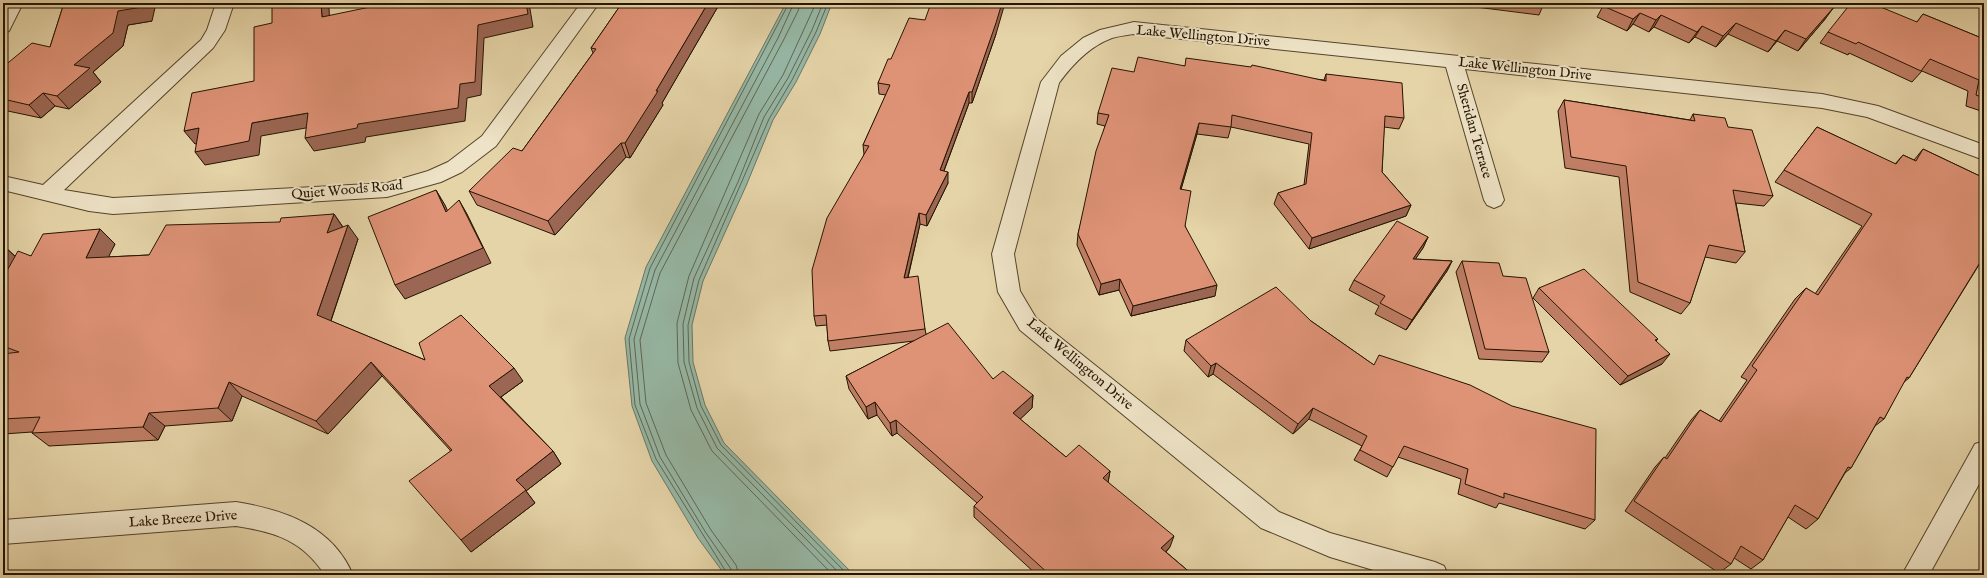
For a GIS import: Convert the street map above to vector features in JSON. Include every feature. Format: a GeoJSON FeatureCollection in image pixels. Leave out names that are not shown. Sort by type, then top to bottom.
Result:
{"type":"FeatureCollection","features":[{"type":"Feature","properties":{"kind":"street"},"geometry":{"type":"LineString","coordinates":[[3,27],[14,3]]}},
{"type":"Feature","properties":{"kind":"street"},"geometry":{"type":"LineString","coordinates":[[47,193],[207,44],[216,30],[225,3]]}},
{"type":"Feature","properties":{"kind":"street","name":"Quiet Woods Road"},"geometry":{"type":"LineString","coordinates":[[3,183],[89,203],[113,206],[387,190],[434,177],[455,167],[489,141],[590,3]]}},
{"type":"Feature","properties":{"kind":"street","name":"Lake Wellington Drive"},"geometry":{"type":"LineString","coordinates":[[1435,575],[1327,545],[1298,534],[1270,520],[1028,324],[1009,292],[1003,254],[1050,82],[1063,63],[1085,46],[1107,34],[1134,28],[1846,105],[1871,111],[1984,152]]}},
{"type":"Feature","properties":{"kind":"street","name":"Sheridan Terrace"},"geometry":{"type":"LineString","coordinates":[[1454,62],[1494,200]]}},
{"type":"Feature","properties":{"kind":"street"},"geometry":{"type":"LineString","coordinates":[[1915,575],[1984,452]]}},
{"type":"Feature","properties":{"kind":"street","name":"Lake Breeze Drive"},"geometry":{"type":"LineString","coordinates":[[3,532],[236,514],[264,518],[289,526],[311,539],[324,552],[340,575]]}},
{"type":"Feature","properties":{"kind":"water"},"geometry":{"type":"Polygon","coordinates":[[[786,3],[832,3],[820,34],[796,82],[773,120],[746,186],[703,281],[692,325],[693,362],[705,405],[724,443],[854,575],[725,575],[698,538],[652,461],[632,406],[625,338],[646,267],[786,3]]]}},
{"type":"Feature","properties":{"kind":"building"},"geometry":{"type":"Polygon","coordinates":[[[64,3],[143,3],[142,7],[118,11],[113,33],[74,65],[90,68],[57,96],[43,93],[29,105],[3,99],[3,67],[32,43],[50,47],[64,3]]]}},
{"type":"Feature","properties":{"kind":"building"},"geometry":{"type":"Polygon","coordinates":[[[321,3],[322,17],[370,7],[371,3],[526,3],[528,14],[478,25],[475,82],[460,84],[458,108],[358,124],[357,128],[305,138],[308,113],[252,123],[249,141],[195,152],[199,128],[184,131],[192,93],[254,81],[254,27],[272,23],[272,4],[321,3]]]}},
{"type":"Feature","properties":{"kind":"building"},"geometry":{"type":"Polygon","coordinates":[[[622,3],[708,3],[656,91],[658,91],[625,143],[621,143],[548,221],[469,191],[513,148],[522,151],[596,49],[591,48],[622,3]]]}},
{"type":"Feature","properties":{"kind":"building"},"geometry":{"type":"Polygon","coordinates":[[[931,3],[1002,3],[972,92],[969,92],[940,170],[948,172],[926,215],[919,213],[904,278],[918,276],[925,329],[828,341],[826,315],[814,316],[812,270],[827,218],[869,146],[863,145],[890,85],[878,83],[888,59],[891,59],[909,18],[925,20],[931,3]]]}},
{"type":"Feature","properties":{"kind":"building"},"geometry":{"type":"Polygon","coordinates":[[[1606,3],[1756,3],[1765,7],[1769,3],[1826,3],[1834,7],[1806,39],[1785,30],[1776,41],[1736,23],[1723,36],[1702,26],[1697,32],[1661,15],[1656,20],[1640,13],[1633,19],[1603,6],[1606,3]]]}},
{"type":"Feature","properties":{"kind":"building"},"geometry":{"type":"Polygon","coordinates":[[[1851,3],[1871,3],[1917,22],[1923,14],[1984,39],[1984,98],[1976,95],[1979,80],[1930,59],[1921,71],[1858,42],[1856,44],[1828,32],[1851,3]]]}},
{"type":"Feature","properties":{"kind":"building"},"geometry":{"type":"Polygon","coordinates":[[[1138,57],[1185,66],[1186,58],[1251,67],[1252,65],[1326,81],[1326,74],[1402,83],[1404,118],[1385,116],[1382,172],[1411,205],[1312,238],[1278,193],[1306,184],[1312,133],[1232,115],[1231,127],[1199,123],[1180,189],[1191,191],[1185,226],[1217,285],[1133,306],[1120,279],[1101,284],[1078,234],[1096,151],[1109,115],[1098,113],[1112,68],[1134,72],[1138,57]]]}},
{"type":"Feature","properties":{"kind":"building"},"geometry":{"type":"Polygon","coordinates":[[[1564,100],[1695,121],[1693,114],[1725,118],[1728,127],[1752,130],[1773,196],[1733,190],[1745,252],[1709,245],[1690,303],[1638,282],[1626,166],[1571,157],[1564,100]]]}},
{"type":"Feature","properties":{"kind":"building"},"geometry":{"type":"Polygon","coordinates":[[[1817,127],[1896,164],[1903,155],[1916,161],[1923,149],[1984,178],[1984,256],[1909,378],[1907,377],[1884,419],[1880,417],[1851,468],[1848,467],[1818,519],[1795,505],[1763,560],[1741,546],[1731,564],[1634,501],[1664,457],[1667,459],[1700,410],[1721,422],[1757,370],[1752,366],[1806,288],[1818,295],[1872,214],[1784,170],[1817,127]]]}},
{"type":"Feature","properties":{"kind":"building"},"geometry":{"type":"Polygon","coordinates":[[[436,190],[446,212],[459,200],[483,248],[395,285],[368,217],[436,190]]]}},
{"type":"Feature","properties":{"kind":"building"},"geometry":{"type":"Polygon","coordinates":[[[334,214],[327,233],[348,225],[317,315],[425,360],[419,343],[461,315],[514,368],[489,386],[553,451],[516,480],[526,490],[461,540],[409,481],[452,450],[371,362],[316,421],[229,382],[218,408],[149,413],[143,427],[32,433],[40,417],[3,419],[3,354],[19,352],[3,346],[3,278],[18,251],[31,256],[43,234],[100,229],[86,258],[149,255],[166,225],[280,222],[281,218],[334,214]]]}},
{"type":"Feature","properties":{"kind":"building"},"geometry":{"type":"Polygon","coordinates":[[[1397,221],[1428,237],[1413,259],[1452,261],[1412,320],[1380,303],[1385,296],[1354,280],[1397,221]]]}},
{"type":"Feature","properties":{"kind":"building"},"geometry":{"type":"Polygon","coordinates":[[[1462,261],[1499,263],[1503,276],[1526,278],[1549,352],[1485,349],[1462,261]]]}},
{"type":"Feature","properties":{"kind":"building"},"geometry":{"type":"Polygon","coordinates":[[[1584,269],[1658,339],[1655,340],[1670,354],[1628,376],[1539,288],[1584,269]]]}},
{"type":"Feature","properties":{"kind":"building"},"geometry":{"type":"Polygon","coordinates":[[[1276,287],[1311,321],[1374,365],[1379,355],[1470,385],[1512,406],[1596,429],[1595,520],[1504,493],[1504,498],[1465,484],[1468,469],[1404,446],[1393,467],[1360,450],[1367,436],[1313,408],[1298,424],[1216,363],[1211,366],[1186,340],[1276,287]]]}},
{"type":"Feature","properties":{"kind":"building"},"geometry":{"type":"Polygon","coordinates":[[[948,323],[993,379],[1003,371],[1033,395],[1013,413],[1066,457],[1079,445],[1110,471],[1103,478],[1174,536],[1161,548],[1193,575],[1050,575],[974,506],[983,497],[896,420],[890,423],[875,402],[866,407],[846,376],[948,323]]]}}]}
